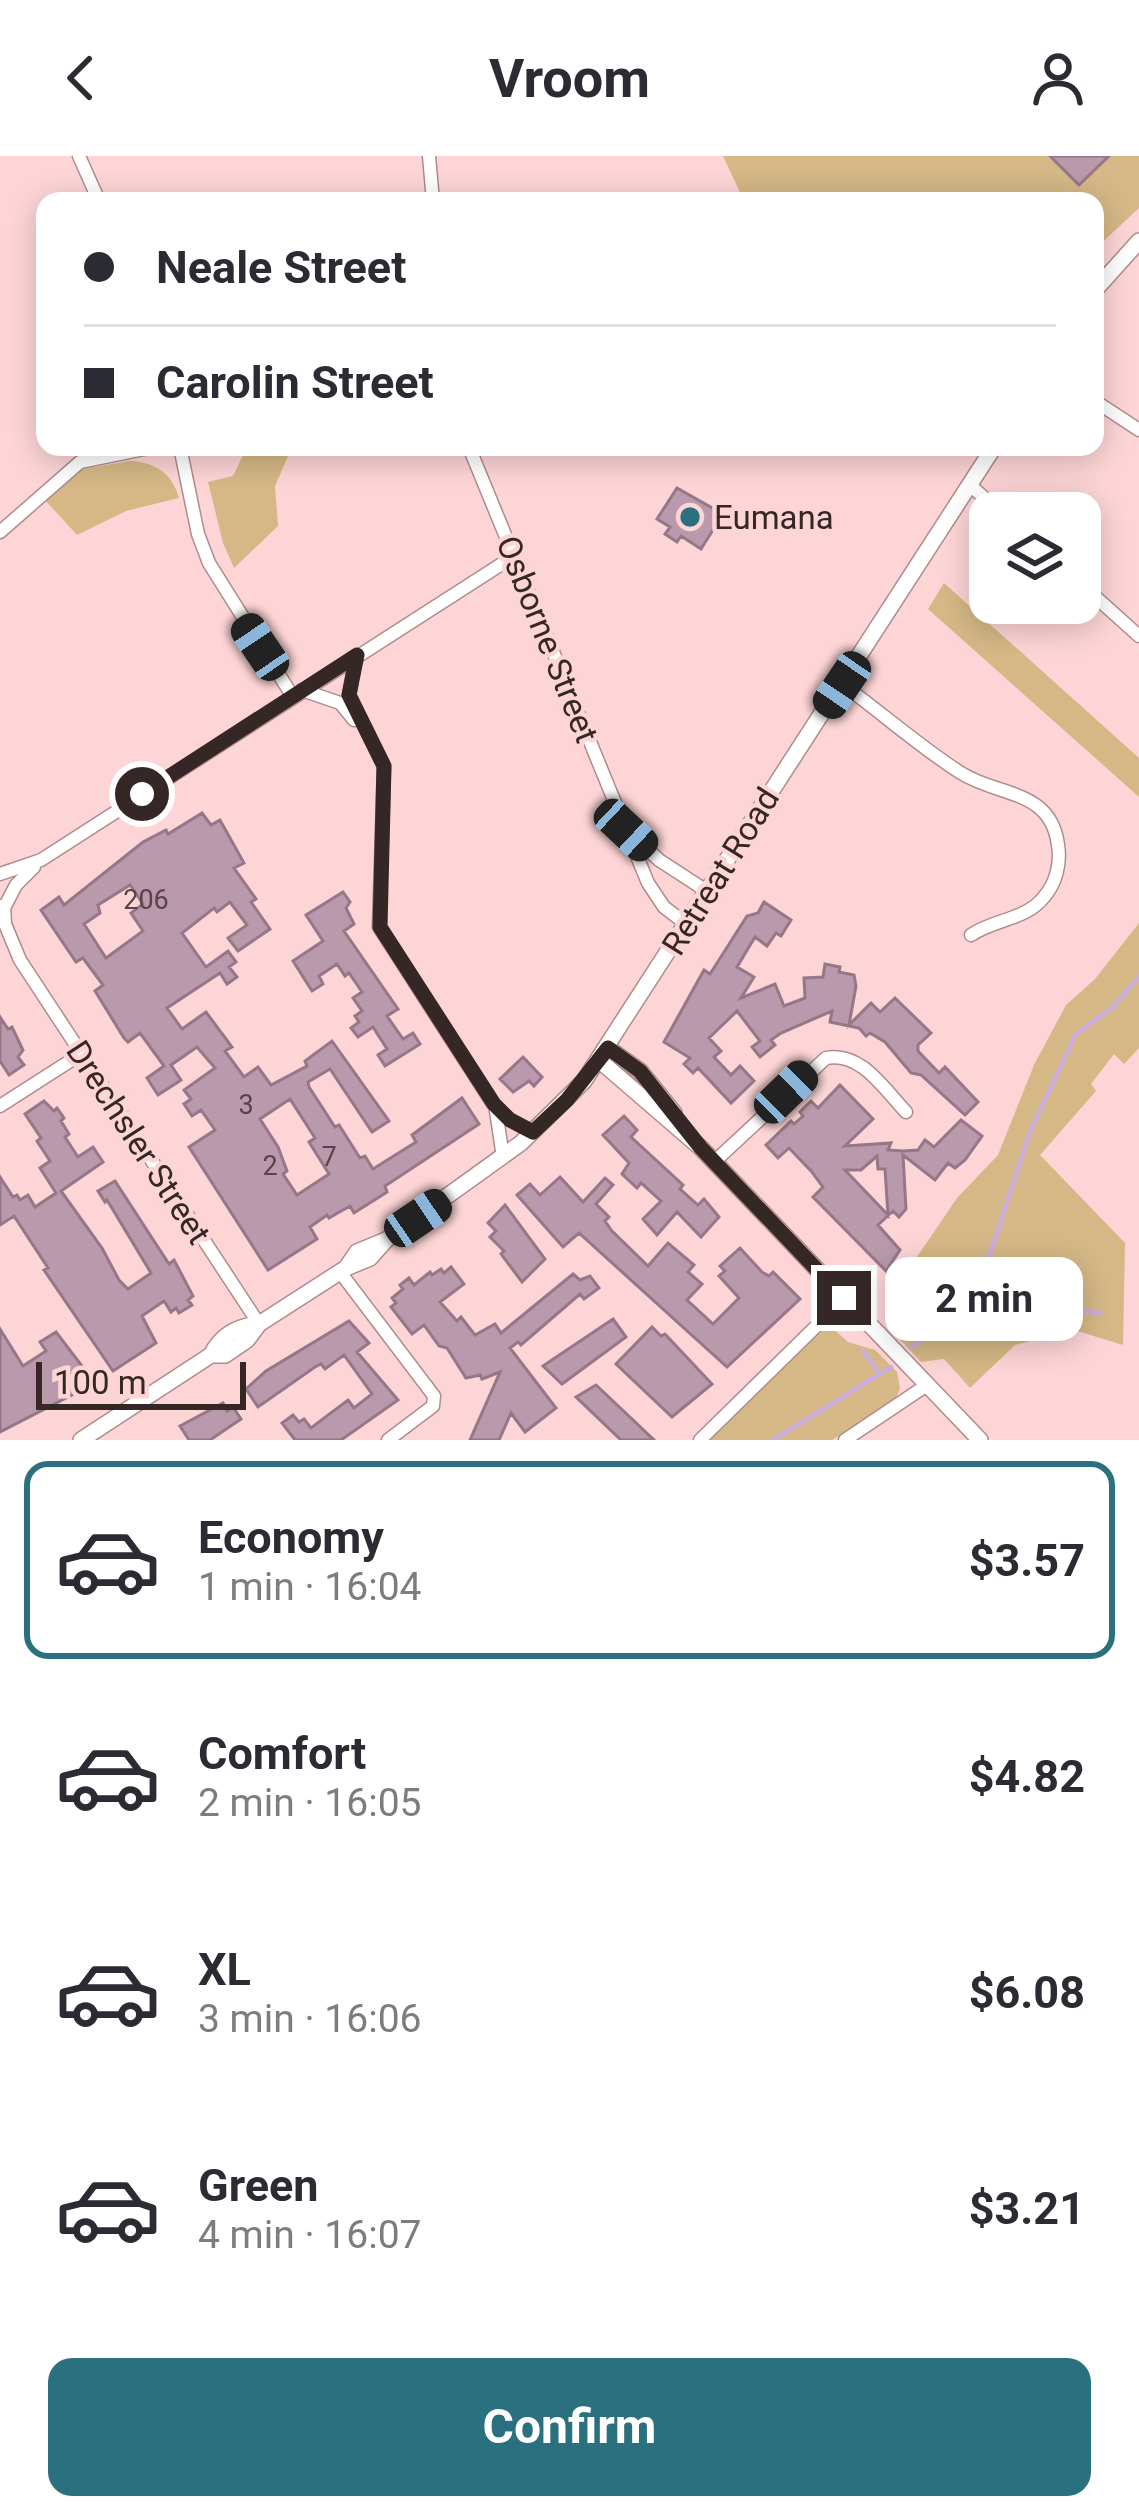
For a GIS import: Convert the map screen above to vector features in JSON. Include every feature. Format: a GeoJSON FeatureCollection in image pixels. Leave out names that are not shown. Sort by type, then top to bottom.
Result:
{"type":"FeatureCollection","features":[{"type":"Feature","properties":{"kind":"street"},"geometry":{"type":"LineString","coordinates":[[80,156],[95,192]]}},
{"type":"Feature","properties":{"kind":"street"},"geometry":{"type":"LineString","coordinates":[[429,156],[432,192]]}},
{"type":"Feature","properties":{"kind":"street"},"geometry":{"type":"LineString","coordinates":[[1104,280],[1139,241]]}},
{"type":"Feature","properties":{"kind":"street"},"geometry":{"type":"LineString","coordinates":[[1104,407],[1139,430]]}},
{"type":"Feature","properties":{"kind":"street"},"geometry":{"type":"LineString","coordinates":[[0,532],[80,462],[110,456]]}},
{"type":"Feature","properties":{"kind":"street"},"geometry":{"type":"LineString","coordinates":[[181,456],[209,563],[298,693],[335,700],[360,723]]}},
{"type":"Feature","properties":{"kind":"street","name":"Osborne Street"},"geometry":{"type":"LineString","coordinates":[[473,456],[655,897],[685,923]]}},
{"type":"Feature","properties":{"kind":"street","name":"Retreat Road"},"geometry":{"type":"LineString","coordinates":[[81,1440],[211,1355],[225,1355],[259,1324],[370,1258],[386,1240],[503,1157],[567,1100],[603,1054],[988,456]]}},
{"type":"Feature","properties":{"kind":"street"},"geometry":{"type":"LineString","coordinates":[[970,485],[978,492]]}},
{"type":"Feature","properties":{"kind":"street"},"geometry":{"type":"LineString","coordinates":[[0,879],[41,860],[514,556]]}},
{"type":"Feature","properties":{"kind":"street"},"geometry":{"type":"LineString","coordinates":[[1101,603],[1139,636]]}},
{"type":"Feature","properties":{"kind":"street"},"geometry":{"type":"LineString","coordinates":[[357,655],[348,692],[384,766],[380,927],[494,1104],[510,1120],[533,1132]]}},
{"type":"Feature","properties":{"kind":"street"},"geometry":{"type":"LineString","coordinates":[[842,685],[963,774],[1029,798],[1053,826],[1058,869],[1047,894],[1024,914],[992,922],[971,935]]}},
{"type":"Feature","properties":{"kind":"street","name":"Osborne Street"},"geometry":{"type":"LineString","coordinates":[[626,830],[658,860],[705,890]]}},
{"type":"Feature","properties":{"kind":"street"},"geometry":{"type":"LineString","coordinates":[[3,908],[18,882],[41,860]]}},
{"type":"Feature","properties":{"kind":"street","name":"Drechsler Street"},"geometry":{"type":"LineString","coordinates":[[0,879],[5,925],[20,960],[259,1324]]}},
{"type":"Feature","properties":{"kind":"street","name":"Drechsler Street"},"geometry":{"type":"LineString","coordinates":[[0,940],[20,960]]}},
{"type":"Feature","properties":{"kind":"street"},"geometry":{"type":"LineString","coordinates":[[0,1106],[81,1054]]}},
{"type":"Feature","properties":{"kind":"street"},"geometry":{"type":"LineString","coordinates":[[603,1054],[701,1148],[980,1440]]}},
{"type":"Feature","properties":{"kind":"street"},"geometry":{"type":"LineString","coordinates":[[714,1162],[826,1058],[843,1056],[855,1061],[906,1112]]}},
{"type":"Feature","properties":{"kind":"street"},"geometry":{"type":"LineString","coordinates":[[494,1104],[503,1157]]}},
{"type":"Feature","properties":{"kind":"street"},"geometry":{"type":"LineString","coordinates":[[344,1270],[434,1396],[433,1406],[388,1440]]}},
{"type":"Feature","properties":{"kind":"street"},"geometry":{"type":"LineString","coordinates":[[700,1440],[844,1298]]}},
{"type":"Feature","properties":{"kind":"street"},"geometry":{"type":"LineString","coordinates":[[844,1440],[927,1385]]}},
{"type":"Feature","properties":{"kind":"shaded area"},"geometry":{"type":"Polygon","coordinates":[[[723,156],[1139,156],[1139,208],[1104,241],[1104,192],[740,192],[723,156]]]}},
{"type":"Feature","properties":{"kind":"shaded area"},"geometry":{"type":"Polygon","coordinates":[[[243,456],[288,456],[275,486],[278,526],[234,568],[208,482],[233,476],[243,456]]]}},
{"type":"Feature","properties":{"kind":"shaded area"},"geometry":{"type":"Polygon","coordinates":[[[130,461],[161,470],[179,498],[126,511],[77,535],[45,500],[81,469],[130,461]]]}},
{"type":"Feature","properties":{"kind":"shaded area"},"geometry":{"type":"Polygon","coordinates":[[[944,583],[969,605],[969,624],[990,624],[1139,758],[1139,797],[928,609],[944,583]]]}},
{"type":"Feature","properties":{"kind":"shaded area"},"geometry":{"type":"Polygon","coordinates":[[[1139,923],[1139,1048],[1124,1064],[1114,1054],[1091,1084],[1096,1091],[1040,1155],[1125,1243],[1123,1345],[1074,1330],[1015,1345],[970,1388],[944,1359],[921,1362],[893,1332],[889,1298],[957,1198],[998,1155],[1034,1065],[1066,1005],[1095,979],[1139,923]]]}},
{"type":"Feature","properties":{"kind":"shaded area"},"geometry":{"type":"Polygon","coordinates":[[[828,1324],[848,1342],[875,1350],[897,1372],[900,1388],[895,1401],[832,1440],[708,1440],[828,1324]]]}},
{"type":"Feature","properties":{"kind":"building"},"geometry":{"type":"Polygon","coordinates":[[[1050,156],[1109,156],[1079,185],[1050,156]]]}},
{"type":"Feature","properties":{"kind":"building","name":"Eumana"},"geometry":{"type":"Polygon","coordinates":[[[677,488],[723,514],[701,549],[681,536],[677,542],[665,534],[670,527],[657,519],[677,488]]]}},
{"type":"Feature","properties":{"kind":"building"},"geometry":{"type":"Polygon","coordinates":[[[202,813],[211,825],[220,820],[244,863],[234,868],[270,929],[238,951],[228,938],[247,925],[230,902],[217,912],[214,908],[182,933],[206,967],[228,951],[236,962],[229,967],[237,977],[227,984],[220,973],[167,1008],[182,1029],[206,1012],[232,1047],[225,1051],[244,1077],[258,1067],[271,1085],[307,1066],[305,1061],[332,1041],[389,1121],[372,1132],[330,1069],[308,1082],[309,1087],[335,1127],[339,1125],[373,1169],[416,1142],[412,1135],[462,1098],[479,1124],[385,1186],[387,1192],[354,1213],[350,1206],[327,1215],[310,1227],[317,1239],[268,1270],[189,1147],[215,1130],[201,1110],[192,1116],[184,1104],[191,1099],[184,1090],[215,1068],[197,1047],[171,1065],[181,1080],[158,1095],[147,1078],[164,1066],[140,1033],[128,1042],[124,1038],[95,991],[103,985],[83,958],[76,962],[41,910],[59,897],[64,905],[143,842],[166,830],[168,834],[202,813]],[[130,885],[98,905],[100,913],[84,924],[106,958],[143,931],[131,913],[143,904],[130,885]],[[290,1099],[260,1119],[278,1147],[287,1171],[283,1174],[297,1195],[329,1174],[309,1142],[315,1138],[290,1099]]]}},
{"type":"Feature","properties":{"kind":"building"},"geometry":{"type":"Polygon","coordinates":[[[343,892],[354,924],[344,931],[398,1009],[387,1016],[403,1039],[413,1033],[420,1044],[385,1066],[378,1055],[387,1049],[373,1027],[358,1037],[351,1028],[362,1011],[353,998],[362,992],[349,973],[345,976],[337,964],[319,976],[323,984],[312,991],[293,961],[323,941],[306,915],[343,892]]]}},
{"type":"Feature","properties":{"kind":"building"},"geometry":{"type":"Polygon","coordinates":[[[764,902],[791,920],[767,946],[755,937],[737,967],[754,977],[741,998],[775,984],[784,1006],[805,998],[804,978],[823,977],[825,964],[840,967],[839,972],[854,975],[856,986],[849,1025],[871,1003],[880,1012],[895,998],[931,1033],[918,1051],[939,1073],[945,1067],[978,1102],[965,1115],[921,1075],[911,1073],[885,1042],[870,1033],[866,1036],[859,1028],[830,1022],[832,1011],[781,1033],[760,1057],[752,1047],[760,1041],[737,1011],[709,1038],[721,1051],[714,1057],[731,1075],[740,1066],[754,1081],[731,1103],[698,1068],[693,1073],[684,1064],[690,1058],[664,1042],[704,970],[710,974],[747,916],[758,913],[764,902]]]}},
{"type":"Feature","properties":{"kind":"building"},"geometry":{"type":"Polygon","coordinates":[[[0,1017],[8,1029],[12,1027],[23,1050],[18,1057],[24,1065],[9,1075],[0,1061],[0,1017]]]}},
{"type":"Feature","properties":{"kind":"building"},"geometry":{"type":"Polygon","coordinates":[[[523,1057],[542,1077],[534,1086],[529,1081],[513,1092],[500,1079],[523,1057]]]}},
{"type":"Feature","properties":{"kind":"building"},"geometry":{"type":"Polygon","coordinates":[[[840,1085],[873,1119],[845,1146],[891,1143],[888,1150],[918,1150],[925,1140],[934,1147],[961,1120],[982,1136],[965,1160],[955,1168],[948,1163],[935,1180],[903,1155],[906,1209],[899,1217],[893,1211],[878,1225],[900,1250],[886,1271],[813,1197],[823,1187],[812,1172],[789,1148],[778,1158],[766,1145],[803,1116],[800,1112],[811,1101],[818,1108],[840,1085]],[[877,1156],[861,1170],[845,1170],[888,1215],[885,1169],[878,1169],[877,1156]]]}},
{"type":"Feature","properties":{"kind":"building"},"geometry":{"type":"Polygon","coordinates":[[[44,1101],[64,1118],[61,1121],[69,1134],[65,1137],[78,1157],[93,1147],[103,1162],[61,1191],[119,1280],[128,1289],[151,1273],[98,1191],[115,1181],[169,1264],[174,1260],[193,1296],[188,1300],[192,1305],[179,1313],[176,1308],[171,1312],[164,1301],[142,1316],[156,1343],[113,1371],[44,1270],[48,1268],[14,1216],[0,1225],[0,1177],[13,1197],[20,1200],[28,1195],[35,1207],[56,1193],[40,1168],[50,1161],[37,1141],[41,1138],[25,1114],[44,1101]]]}},
{"type":"Feature","properties":{"kind":"building"},"geometry":{"type":"Polygon","coordinates":[[[624,1116],[637,1130],[631,1137],[683,1185],[680,1189],[698,1205],[704,1199],[719,1217],[701,1237],[677,1212],[657,1235],[643,1219],[661,1201],[622,1174],[629,1163],[603,1135],[624,1116]]]}},
{"type":"Feature","properties":{"kind":"building"},"geometry":{"type":"Polygon","coordinates":[[[560,1177],[583,1202],[605,1178],[613,1185],[596,1204],[609,1217],[605,1221],[612,1231],[648,1266],[668,1243],[694,1265],[688,1272],[702,1284],[687,1300],[713,1324],[739,1298],[719,1276],[725,1271],[720,1266],[740,1248],[762,1272],[769,1276],[773,1272],[800,1299],[727,1367],[579,1233],[563,1247],[517,1195],[530,1184],[540,1195],[560,1177]]]}},
{"type":"Feature","properties":{"kind":"building"},"geometry":{"type":"Polygon","coordinates":[[[505,1205],[545,1259],[522,1282],[490,1237],[496,1231],[488,1223],[505,1205]]]}},
{"type":"Feature","properties":{"kind":"building"},"geometry":{"type":"Polygon","coordinates":[[[451,1267],[464,1284],[440,1302],[475,1335],[495,1324],[501,1333],[573,1274],[580,1280],[590,1276],[599,1288],[584,1299],[580,1294],[521,1345],[518,1342],[510,1348],[556,1408],[525,1432],[511,1413],[499,1440],[470,1440],[500,1372],[482,1379],[480,1375],[466,1378],[447,1348],[439,1346],[424,1325],[412,1334],[391,1307],[396,1303],[392,1298],[403,1289],[400,1285],[409,1278],[414,1285],[430,1272],[441,1269],[444,1273],[451,1267]]]}},
{"type":"Feature","properties":{"kind":"building"},"geometry":{"type":"Polygon","coordinates":[[[613,1319],[626,1337],[562,1384],[543,1366],[613,1319]]]}},
{"type":"Feature","properties":{"kind":"building"},"geometry":{"type":"Polygon","coordinates":[[[349,1321],[369,1343],[357,1352],[398,1400],[341,1440],[295,1440],[282,1423],[293,1415],[311,1428],[348,1400],[354,1408],[372,1394],[344,1355],[325,1369],[321,1364],[315,1367],[258,1407],[246,1389],[266,1371],[349,1321]]]}},
{"type":"Feature","properties":{"kind":"building"},"geometry":{"type":"Polygon","coordinates":[[[652,1327],[661,1336],[665,1334],[712,1384],[672,1417],[616,1364],[652,1327]]]}},
{"type":"Feature","properties":{"kind":"building"},"geometry":{"type":"Polygon","coordinates":[[[0,1329],[23,1366],[46,1351],[40,1342],[56,1332],[95,1383],[0,1432],[0,1329]]]}},
{"type":"Feature","properties":{"kind":"building"},"geometry":{"type":"Polygon","coordinates":[[[596,1385],[654,1440],[621,1440],[576,1397],[596,1385]]]}},
{"type":"Feature","properties":{"kind":"building"},"geometry":{"type":"Polygon","coordinates":[[[223,1403],[227,1411],[233,1407],[241,1419],[210,1440],[189,1440],[180,1426],[223,1403]]]}},
{"type":"Feature","properties":{"kind":"waterway"},"geometry":{"type":"LineString","coordinates":[[974,1303],[1030,1132],[1076,1034],[1113,1007],[1139,977]]}},
{"type":"Feature","properties":{"kind":"waterway"},"geometry":{"type":"LineString","coordinates":[[911,1348],[957,1312],[994,1300],[1100,1313]]}},
{"type":"Feature","properties":{"kind":"waterway"},"geometry":{"type":"LineString","coordinates":[[863,1351],[880,1374]]}},
{"type":"Feature","properties":{"kind":"waterway"},"geometry":{"type":"LineString","coordinates":[[773,1440],[891,1367]]}},
{"type":"Feature","properties":{"kind":"place","name":"Eumana"},"geometry":{"type":"Point","coordinates":[690,517]}},
{"type":"Feature","properties":{"kind":"route"},"geometry":{"type":"LineString","coordinates":[[142,794],[357,655],[349,695],[385,774],[380,927],[494,1104],[503,1115],[533,1132],[584,1081],[608,1048],[640,1071],[701,1148],[844,1298]]}}]}
